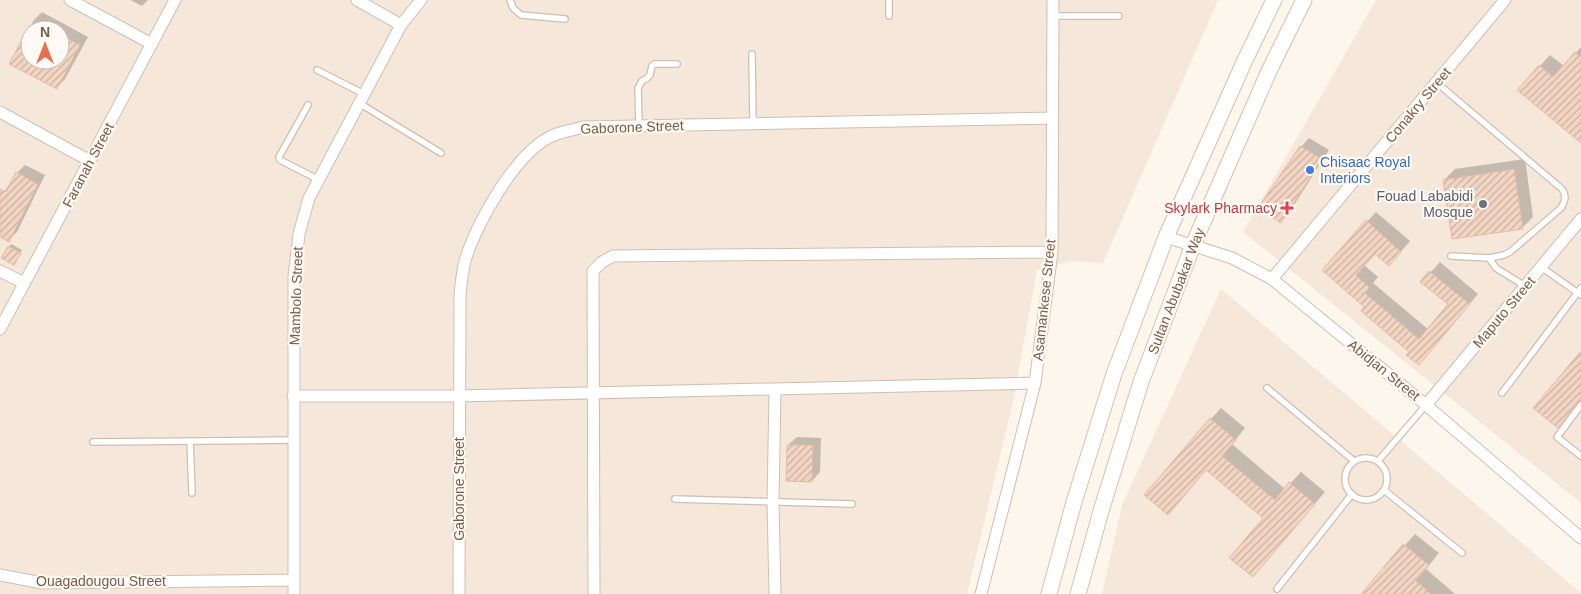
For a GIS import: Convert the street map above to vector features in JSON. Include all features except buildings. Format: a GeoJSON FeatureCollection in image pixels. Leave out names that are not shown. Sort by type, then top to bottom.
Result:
{"type":"FeatureCollection","features":[{"type":"Feature","properties":{"kind":"main road","name":"Sultan Abubakar Way"},"geometry":{"type":"LineString","coordinates":[[1049,594],[1074,502],[1114,374],[1166,237],[1274,0]]}},
{"type":"Feature","properties":{"kind":"main road","name":"Sultan Abubakar Way"},"geometry":{"type":"LineString","coordinates":[[1078,594],[1101,511],[1141,382],[1193,245],[1270,71],[1304,0]]}},
{"type":"Feature","properties":{"kind":"street"},"geometry":{"type":"LineString","coordinates":[[70,0],[152,44]]}},
{"type":"Feature","properties":{"kind":"street","name":"Faranah Street"},"geometry":{"type":"LineString","coordinates":[[0,329],[175,0]]}},
{"type":"Feature","properties":{"kind":"street"},"geometry":{"type":"LineString","coordinates":[[357,0],[401,25]]}},
{"type":"Feature","properties":{"kind":"street","name":"Mambolo Street"},"geometry":{"type":"LineString","coordinates":[[294,594],[294,277],[299,234],[309,198],[401,25],[421,0]]}},
{"type":"Feature","properties":{"kind":"street","name":"Asamankese Street"},"geometry":{"type":"LineString","coordinates":[[981,594],[1035,383],[1052,252],[1053,0]]}},
{"type":"Feature","properties":{"kind":"street","name":"Conakry Street"},"geometry":{"type":"LineString","coordinates":[[1272,279],[1505,0]]}},
{"type":"Feature","properties":{"kind":"street"},"geometry":{"type":"LineString","coordinates":[[0,112],[90,161]]}},
{"type":"Feature","properties":{"kind":"street","name":"Gaborone Street"},"geometry":{"type":"LineString","coordinates":[[459,594],[458,396],[460,295],[465,261],[483,220],[504,183],[528,152],[553,135],[583,127],[1052,118]]}},
{"type":"Feature","properties":{"kind":"street","name":"Maputo Street"},"geometry":{"type":"LineString","coordinates":[[1426,405],[1581,219]]}},
{"type":"Feature","properties":{"kind":"street","name":"Abidjan Street"},"geometry":{"type":"LineString","coordinates":[[1166,237],[1232,258],[1272,279],[1426,405],[1581,538]]}},
{"type":"Feature","properties":{"kind":"street"},"geometry":{"type":"LineString","coordinates":[[594,594],[592,393],[594,272],[602,262],[613,256],[1052,252]]}},
{"type":"Feature","properties":{"kind":"street"},"geometry":{"type":"LineString","coordinates":[[0,270],[24,284]]}},
{"type":"Feature","properties":{"kind":"street"},"geometry":{"type":"LineString","coordinates":[[293,396],[458,396],[1035,383]]}},
{"type":"Feature","properties":{"kind":"street"},"geometry":{"type":"LineString","coordinates":[[774,594],[775,389]]}},
{"type":"Feature","properties":{"kind":"street","name":"Ouagadougou Street"},"geometry":{"type":"LineString","coordinates":[[0,575],[23,581],[42,583],[294,580]]}},
{"type":"Feature","properties":{"kind":"street"},"geometry":{"type":"LineString","coordinates":[[114,582],[114,594]]}},
{"type":"Feature","properties":{"kind":"lane"},"geometry":{"type":"LineString","coordinates":[[510,0],[513,8],[522,15],[565,19]]}},
{"type":"Feature","properties":{"kind":"lane"},"geometry":{"type":"LineString","coordinates":[[889,0],[889,16]]}},
{"type":"Feature","properties":{"kind":"lane"},"geometry":{"type":"LineString","coordinates":[[1052,16],[1120,16]]}},
{"type":"Feature","properties":{"kind":"lane"},"geometry":{"type":"LineString","coordinates":[[752,54],[753,124]]}},
{"type":"Feature","properties":{"kind":"lane"},"geometry":{"type":"LineString","coordinates":[[639,126],[639,84],[650,75],[654,64],[677,64]]}},
{"type":"Feature","properties":{"kind":"lane"},"geometry":{"type":"LineString","coordinates":[[317,70],[441,153]]}},
{"type":"Feature","properties":{"kind":"lane"},"geometry":{"type":"LineString","coordinates":[[1437,83],[1564,193],[1565,199],[1561,208],[1510,252],[1488,258],[1451,256]]}},
{"type":"Feature","properties":{"kind":"lane"},"geometry":{"type":"LineString","coordinates":[[308,105],[279,157],[280,160],[319,180]]}},
{"type":"Feature","properties":{"kind":"lane"},"geometry":{"type":"LineString","coordinates":[[1488,258],[1496,268],[1525,286]]}},
{"type":"Feature","properties":{"kind":"lane"},"geometry":{"type":"LineString","coordinates":[[1502,393],[1580,292],[1541,267]]}},
{"type":"Feature","properties":{"kind":"lane"},"geometry":{"type":"LineString","coordinates":[[1266,388],[1354,461]]}},
{"type":"Feature","properties":{"kind":"lane"},"geometry":{"type":"LineString","coordinates":[[1378,461],[1426,405]]}},
{"type":"Feature","properties":{"kind":"lane"},"geometry":{"type":"LineString","coordinates":[[1581,405],[1557,437],[1581,456]]}},
{"type":"Feature","properties":{"kind":"lane"},"geometry":{"type":"LineString","coordinates":[[93,442],[294,440]]}},
{"type":"Feature","properties":{"kind":"lane"},"geometry":{"type":"LineString","coordinates":[[190,441],[192,494]]}},
{"type":"Feature","properties":{"kind":"lane"},"geometry":{"type":"LineString","coordinates":[[1362,458],[1378,461],[1384,467],[1387,475],[1388,483],[1384,490],[1379,496],[1371,500],[1363,500],[1352,494],[1345,484],[1345,475],[1348,467],[1354,461],[1362,458]]}},
{"type":"Feature","properties":{"kind":"lane"},"geometry":{"type":"LineString","coordinates":[[1384,490],[1462,554]]}},
{"type":"Feature","properties":{"kind":"lane"},"geometry":{"type":"LineString","coordinates":[[1277,589],[1352,494]]}},
{"type":"Feature","properties":{"kind":"lane"},"geometry":{"type":"LineString","coordinates":[[675,500],[852,504]]}},
{"type":"Feature","properties":{"kind":"shaded area"},"geometry":{"type":"Polygon","coordinates":[[[0,0],[1218,0],[1103,263],[1071,261],[1037,270],[1012,406],[967,594],[0,594],[0,0]]]}},
{"type":"Feature","properties":{"kind":"shaded area"},"geometry":{"type":"Polygon","coordinates":[[[1376,0],[1581,0],[1581,503],[1243,232],[1376,0]]]}},
{"type":"Feature","properties":{"kind":"shaded area"},"geometry":{"type":"Polygon","coordinates":[[[1221,289],[1581,594],[1102,594],[1122,505],[1221,289]]]}},
{"type":"Feature","properties":{"kind":"place","name":"Chisaac Royal Interiors"},"geometry":{"type":"Point","coordinates":[1310,170]}},
{"type":"Feature","properties":{"kind":"place","name":"Fouad Lababidi Mosque"},"geometry":{"type":"Point","coordinates":[1483,204]}},
{"type":"Feature","properties":{"kind":"place","name":"Skylark Pharmacy"},"geometry":{"type":"Point","coordinates":[1287,208]}}]}
